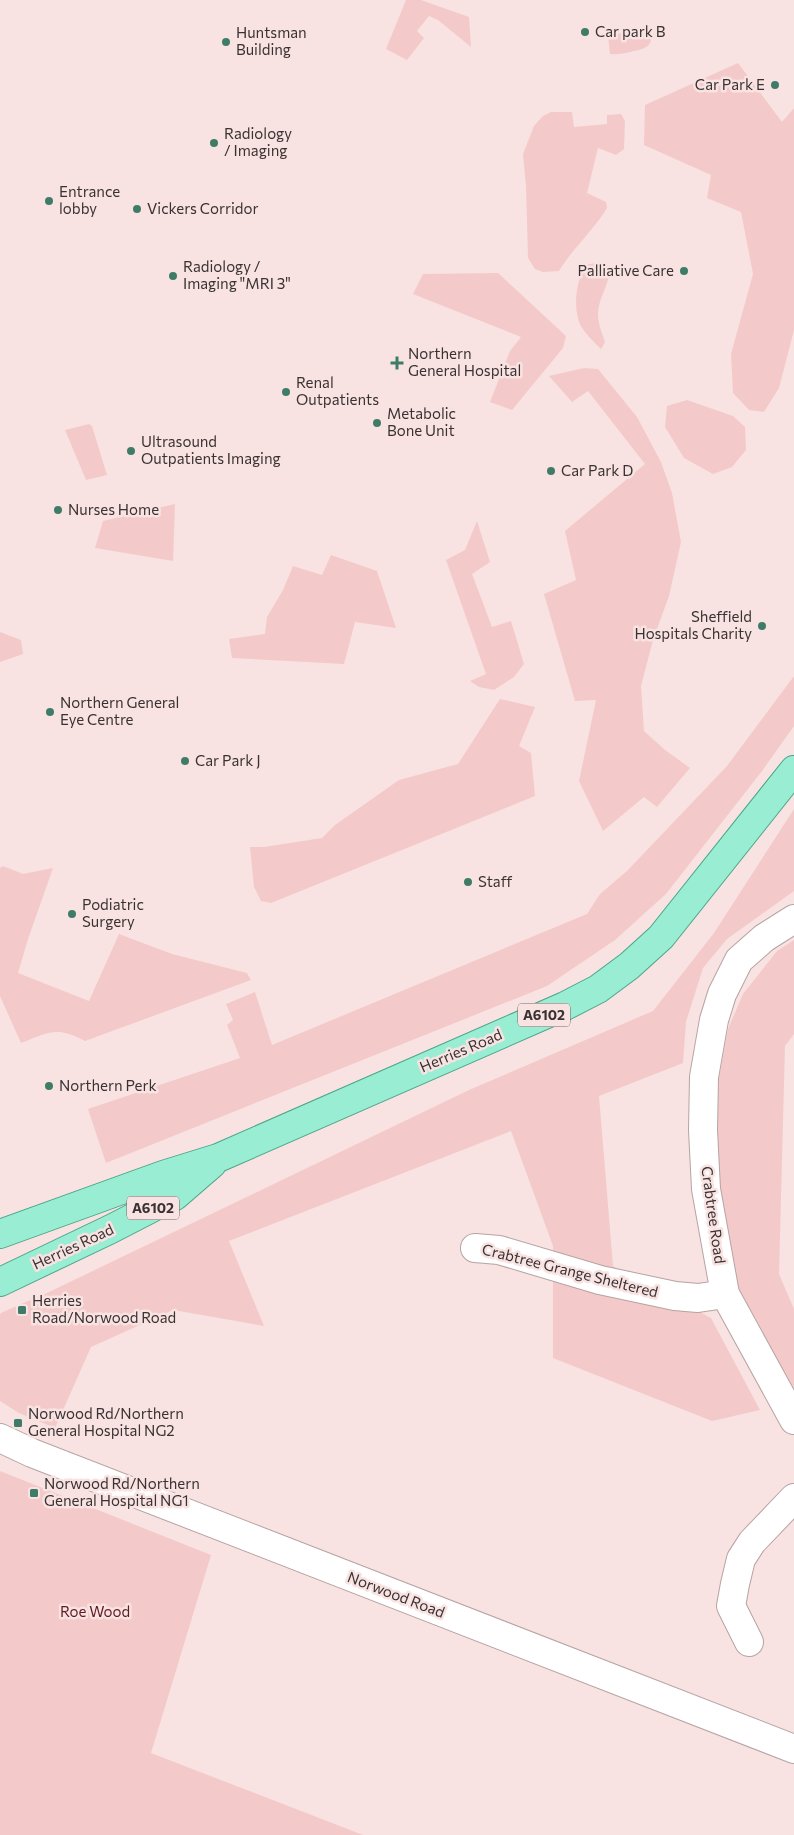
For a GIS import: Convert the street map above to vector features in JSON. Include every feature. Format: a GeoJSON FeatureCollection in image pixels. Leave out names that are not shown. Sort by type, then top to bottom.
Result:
{"type":"FeatureCollection","features":[{"type":"Feature","properties":{"kind":"main road","name":"Herries Road"},"geometry":{"type":"LineString","coordinates":[[0,1234],[163,1175],[218,1158],[565,1006],[598,989],[629,966],[660,937],[794,770]]}},
{"type":"Feature","properties":{"kind":"main road","name":"Herries Road"},"geometry":{"type":"LineString","coordinates":[[0,1282],[111,1230],[175,1196],[218,1158]]}},
{"type":"Feature","properties":{"kind":"street","name":"Crabtree Road"},"geometry":{"type":"LineString","coordinates":[[794,920],[764,938],[739,960],[722,994],[714,1020],[704,1077],[706,1189],[725,1294],[794,1420]]}},
{"type":"Feature","properties":{"kind":"street","name":"Crabtree Grange Sheltered"},"geometry":{"type":"LineString","coordinates":[[475,1248],[499,1250],[600,1280],[675,1296],[698,1298],[725,1294]]}},
{"type":"Feature","properties":{"kind":"street","name":"Norwood Road"},"geometry":{"type":"LineString","coordinates":[[0,1438],[68,1467],[794,1749]]}},
{"type":"Feature","properties":{"kind":"street"},"geometry":{"type":"LineString","coordinates":[[748,1642],[732,1606],[741,1559],[752,1542],[794,1498]]}},
{"type":"Feature","properties":{"kind":"green space"},"geometry":{"type":"Polygon","coordinates":[[[406,0],[421,0],[469,17],[471,47],[438,20],[429,16],[417,31],[424,38],[407,60],[386,49],[406,0]]]}},
{"type":"Feature","properties":{"kind":"green space"},"geometry":{"type":"Polygon","coordinates":[[[648,27],[651,37],[650,44],[639,50],[610,54],[608,36],[648,27]]]}},
{"type":"Feature","properties":{"kind":"green space"},"geometry":{"type":"Polygon","coordinates":[[[738,63],[782,122],[794,108],[794,330],[779,388],[764,412],[749,410],[733,393],[731,354],[753,274],[741,212],[707,198],[711,175],[644,145],[645,105],[738,63]]]}},
{"type":"Feature","properties":{"kind":"green space"},"geometry":{"type":"Polygon","coordinates":[[[551,112],[572,112],[574,127],[607,124],[607,115],[621,114],[625,121],[624,149],[616,155],[598,148],[587,193],[606,202],[607,208],[559,271],[543,272],[535,269],[528,258],[523,154],[534,126],[543,116],[551,112]]]}},
{"type":"Feature","properties":{"kind":"green space"},"geometry":{"type":"Polygon","coordinates":[[[602,262],[610,267],[598,314],[605,342],[601,349],[581,326],[577,315],[576,300],[578,285],[585,265],[602,262]]]}},
{"type":"Feature","properties":{"kind":"green space"},"geometry":{"type":"Polygon","coordinates":[[[498,273],[566,336],[563,348],[512,410],[490,402],[510,351],[521,337],[413,294],[423,274],[498,273]]]}},
{"type":"Feature","properties":{"kind":"green space"},"geometry":{"type":"Polygon","coordinates":[[[584,368],[598,369],[637,417],[661,462],[672,493],[681,542],[669,596],[653,640],[641,686],[644,731],[665,750],[690,768],[657,807],[644,797],[603,831],[579,781],[596,700],[575,701],[544,594],[576,580],[565,531],[645,464],[588,391],[572,402],[549,376],[584,368]]]}},
{"type":"Feature","properties":{"kind":"green space"},"geometry":{"type":"Polygon","coordinates":[[[687,400],[733,416],[745,427],[746,450],[732,467],[713,474],[684,458],[665,427],[667,406],[687,400]]]}},
{"type":"Feature","properties":{"kind":"green space"},"geometry":{"type":"Polygon","coordinates":[[[89,424],[92,426],[107,475],[86,480],[65,430],[89,424]]]}},
{"type":"Feature","properties":{"kind":"green space"},"geometry":{"type":"Polygon","coordinates":[[[175,504],[173,561],[95,548],[103,521],[175,504]]]}},
{"type":"Feature","properties":{"kind":"green space"},"geometry":{"type":"Polygon","coordinates":[[[477,521],[490,562],[472,574],[492,627],[511,621],[524,664],[514,677],[494,690],[479,687],[470,681],[486,674],[446,560],[465,550],[477,521]]]}},
{"type":"Feature","properties":{"kind":"green space"},"geometry":{"type":"Polygon","coordinates":[[[331,555],[377,571],[396,628],[355,622],[344,664],[232,658],[229,639],[265,634],[267,617],[283,590],[293,566],[322,575],[331,555]]]}},
{"type":"Feature","properties":{"kind":"green space"},"geometry":{"type":"Polygon","coordinates":[[[0,632],[21,640],[23,654],[0,662],[0,632]]]}},
{"type":"Feature","properties":{"kind":"green space"},"geometry":{"type":"Polygon","coordinates":[[[794,676],[794,726],[762,771],[666,894],[615,940],[547,986],[106,1163],[88,1109],[240,1058],[227,1025],[233,1020],[226,1004],[255,992],[272,1045],[587,914],[600,894],[627,871],[727,766],[794,676]]]}},
{"type":"Feature","properties":{"kind":"green space"},"geometry":{"type":"Polygon","coordinates":[[[500,699],[535,707],[519,746],[531,753],[535,796],[271,903],[261,901],[254,887],[250,847],[264,847],[322,838],[335,825],[399,780],[458,764],[500,699]]]}},
{"type":"Feature","properties":{"kind":"green space"},"geometry":{"type":"Polygon","coordinates":[[[794,809],[794,891],[727,939],[703,968],[686,1022],[683,1063],[599,1096],[613,1266],[711,1318],[760,1410],[712,1421],[553,1358],[553,1246],[511,1131],[229,1241],[264,1326],[173,1310],[91,1347],[55,1428],[19,1413],[0,1401],[0,1314],[3,1312],[49,1292],[469,1090],[653,1011],[714,933],[794,809]]]}},
{"type":"Feature","properties":{"kind":"green space"},"geometry":{"type":"Polygon","coordinates":[[[3,866],[23,874],[53,868],[18,973],[89,1001],[119,934],[172,954],[247,973],[251,980],[85,1041],[67,1033],[53,1032],[21,1043],[0,996],[0,868],[3,866]]]}},
{"type":"Feature","properties":{"kind":"green space"},"geometry":{"type":"Polygon","coordinates":[[[794,940],[794,1034],[785,1046],[779,1274],[794,1309],[794,1401],[735,1292],[721,1223],[718,1173],[718,1083],[728,1029],[743,994],[777,951],[794,940]]]}},
{"type":"Feature","properties":{"kind":"green space","name":"Roe Wood"},"geometry":{"type":"Polygon","coordinates":[[[0,1471],[211,1555],[151,1753],[363,1835],[0,1835],[0,1471]]]}},
{"type":"Feature","properties":{"kind":"place","name":"Car park B"},"geometry":{"type":"Point","coordinates":[585,32]}},
{"type":"Feature","properties":{"kind":"place","name":"Huntsman Building"},"geometry":{"type":"Point","coordinates":[226,42]}},
{"type":"Feature","properties":{"kind":"place","name":"Car Park E"},"geometry":{"type":"Point","coordinates":[775,85]}},
{"type":"Feature","properties":{"kind":"place","name":"Radiology / Imaging"},"geometry":{"type":"Point","coordinates":[214,143]}},
{"type":"Feature","properties":{"kind":"place","name":"Entrance lobby"},"geometry":{"type":"Point","coordinates":[49,201]}},
{"type":"Feature","properties":{"kind":"place","name":"Vickers Corridor"},"geometry":{"type":"Point","coordinates":[137,209]}},
{"type":"Feature","properties":{"kind":"place","name":"Palliative Care"},"geometry":{"type":"Point","coordinates":[684,271]}},
{"type":"Feature","properties":{"kind":"place","name":"Radiology / Imaging \"MRI 3\""},"geometry":{"type":"Point","coordinates":[173,276]}},
{"type":"Feature","properties":{"kind":"place","name":"Northern General Hospital"},"geometry":{"type":"Point","coordinates":[397,363]}},
{"type":"Feature","properties":{"kind":"place","name":"Renal Outpatients"},"geometry":{"type":"Point","coordinates":[286,392]}},
{"type":"Feature","properties":{"kind":"place","name":"Metabolic Bone Unit"},"geometry":{"type":"Point","coordinates":[377,423]}},
{"type":"Feature","properties":{"kind":"place","name":"Ultrasound Outpatients Imaging"},"geometry":{"type":"Point","coordinates":[131,451]}},
{"type":"Feature","properties":{"kind":"place","name":"Car Park D"},"geometry":{"type":"Point","coordinates":[551,471]}},
{"type":"Feature","properties":{"kind":"place","name":"Nurses Home"},"geometry":{"type":"Point","coordinates":[58,510]}},
{"type":"Feature","properties":{"kind":"place","name":"Sheffield Hospitals Charity"},"geometry":{"type":"Point","coordinates":[762,626]}},
{"type":"Feature","properties":{"kind":"place","name":"Northern General Eye Centre"},"geometry":{"type":"Point","coordinates":[50,712]}},
{"type":"Feature","properties":{"kind":"place","name":"Car Park J"},"geometry":{"type":"Point","coordinates":[185,761]}},
{"type":"Feature","properties":{"kind":"place","name":"Staff"},"geometry":{"type":"Point","coordinates":[468,882]}},
{"type":"Feature","properties":{"kind":"place","name":"Podiatric Surgery"},"geometry":{"type":"Point","coordinates":[72,914]}},
{"type":"Feature","properties":{"kind":"place","name":"Northern Perk"},"geometry":{"type":"Point","coordinates":[49,1086]}},
{"type":"Feature","properties":{"kind":"place","name":"Herries Road/Norwood Road"},"geometry":{"type":"Point","coordinates":[22,1310]}},
{"type":"Feature","properties":{"kind":"place","name":"Norwood Rd/Northern General Hospital NG2"},"geometry":{"type":"Point","coordinates":[18,1423]}},
{"type":"Feature","properties":{"kind":"place","name":"Norwood Rd/Northern General Hospital NG1"},"geometry":{"type":"Point","coordinates":[34,1493]}}]}
